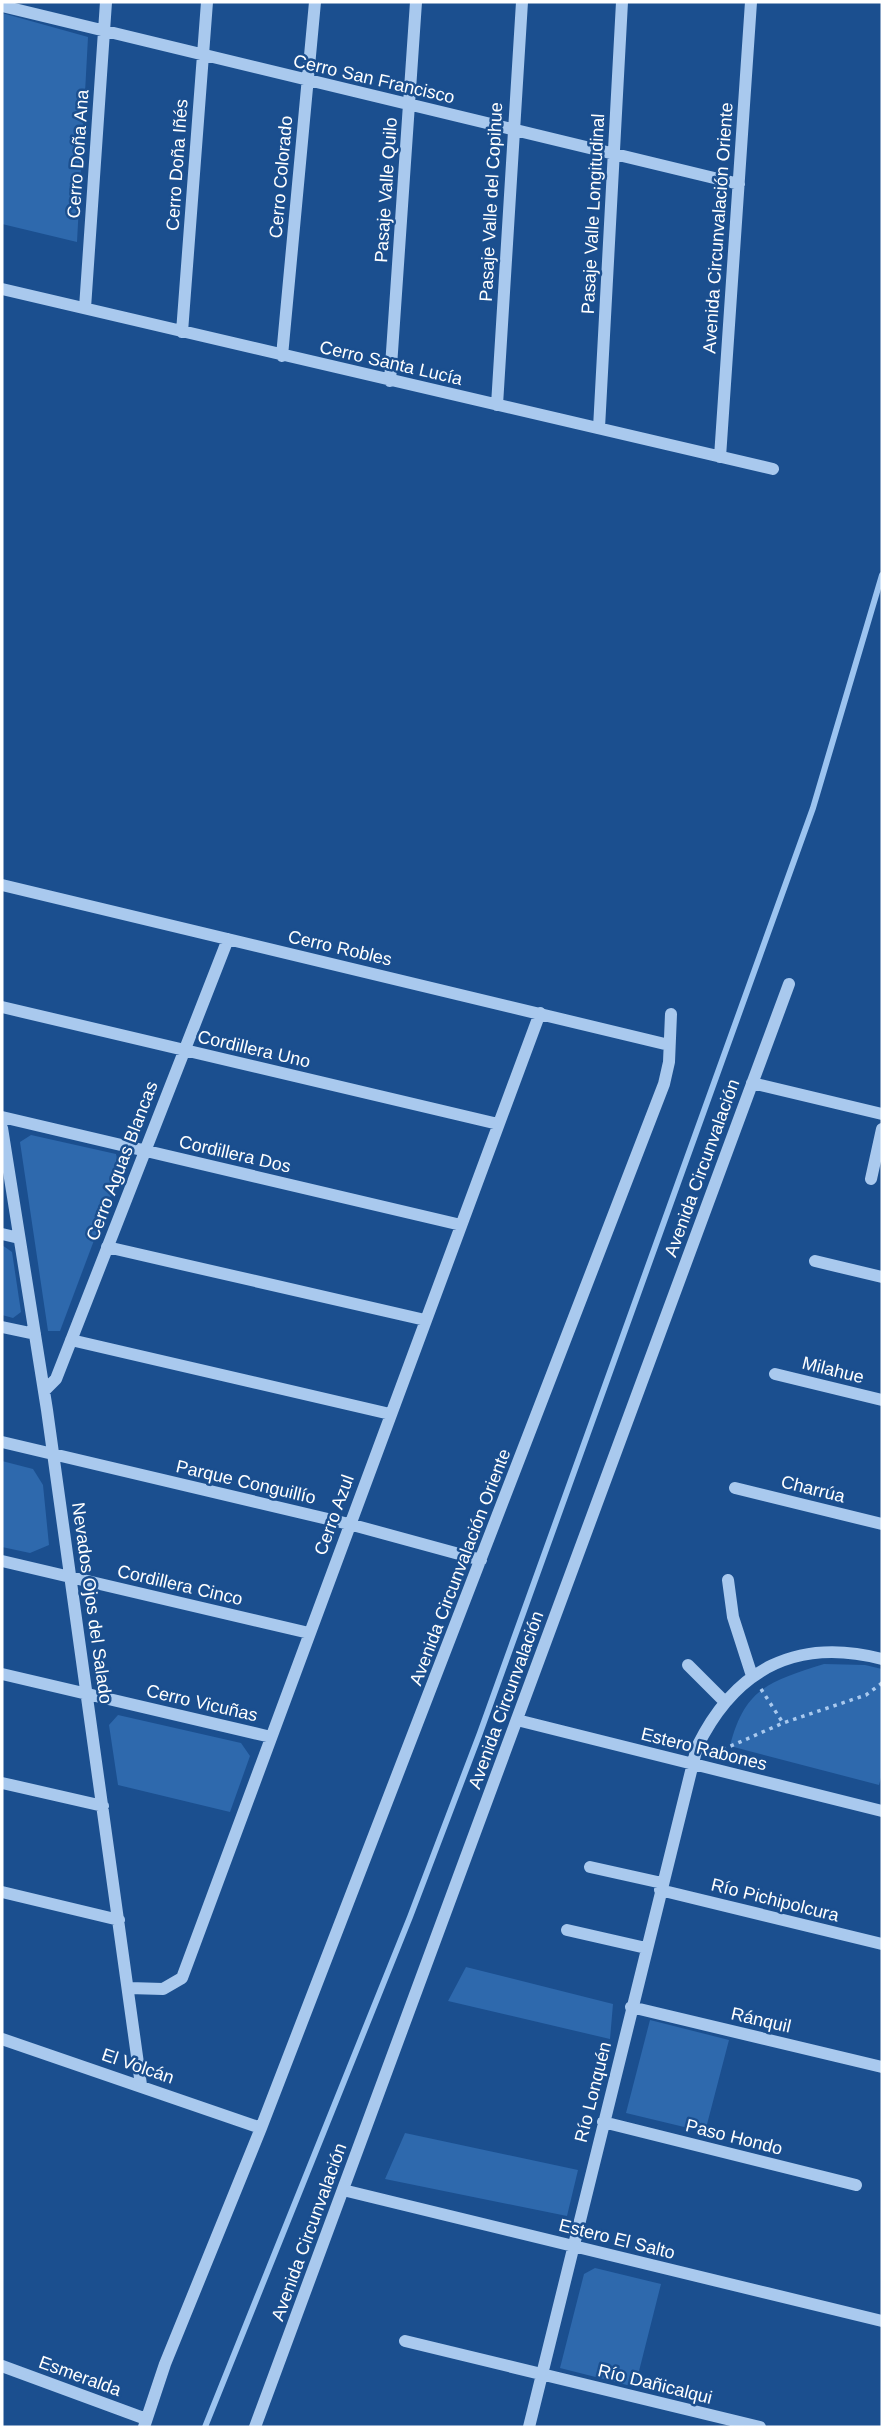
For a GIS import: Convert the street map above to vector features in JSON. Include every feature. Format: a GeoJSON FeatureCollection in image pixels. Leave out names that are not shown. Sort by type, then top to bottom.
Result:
{"type":"FeatureCollection","features":[{"type":"Feature","properties":{"kind":"street","name":"Cerro Doña Ana"},"geometry":{"type":"LineString","coordinates":[[85,309],[106,2]]}},
{"type":"Feature","properties":{"kind":"street","name":"Cerro Doña Iñés"},"geometry":{"type":"LineString","coordinates":[[182,332],[207,2]]}},
{"type":"Feature","properties":{"kind":"street","name":"Cerro Colorado"},"geometry":{"type":"LineString","coordinates":[[282,356],[315,2]]}},
{"type":"Feature","properties":{"kind":"street","name":"Pasaje Valle Quilo"},"geometry":{"type":"LineString","coordinates":[[390,381],[416,2]]}},
{"type":"Feature","properties":{"kind":"street","name":"Pasaje Valle del Copihue"},"geometry":{"type":"LineString","coordinates":[[497,405],[522,2]]}},
{"type":"Feature","properties":{"kind":"street","name":"Pasaje Valle Longitudinal"},"geometry":{"type":"LineString","coordinates":[[599,429],[622,2]]}},
{"type":"Feature","properties":{"kind":"street","name":"Avenida Circunvalación Oriente"},"geometry":{"type":"LineString","coordinates":[[720,457],[751,2]]}},
{"type":"Feature","properties":{"kind":"street","name":"Cerro San Francisco"},"geometry":{"type":"LineString","coordinates":[[2,6],[614,156],[739,184]]}},
{"type":"Feature","properties":{"kind":"street","name":"Cerro Santa Lucía"},"geometry":{"type":"LineString","coordinates":[[2,289],[773,469]]}},
{"type":"Feature","properties":{"kind":"street","name":"Cerro Robles"},"geometry":{"type":"LineString","coordinates":[[2,885],[669,1045]]}},
{"type":"Feature","properties":{"kind":"street","name":"Cerro Aguas Blancas"},"geometry":{"type":"LineString","coordinates":[[44,1391],[51,1387],[56,1378],[228,939]]}},
{"type":"Feature","properties":{"kind":"street","name":"Avenida Circunvalación"},"geometry":{"type":"LineString","coordinates":[[255,2427],[789,984]]}},
{"type":"Feature","properties":{"kind":"street","name":"Cordillera Uno"},"geometry":{"type":"LineString","coordinates":[[2,1007],[498,1124]]}},
{"type":"Feature","properties":{"kind":"street","name":"Cerro Azul"},"geometry":{"type":"LineString","coordinates":[[129,1988],[163,1989],[182,1978],[541,1013]]}},
{"type":"Feature","properties":{"kind":"street","name":"Avenida Circunvalación Oriente"},"geometry":{"type":"LineString","coordinates":[[261,2128],[664,1084],[671,1014]]}},
{"type":"Feature","properties":{"kind":"street"},"geometry":{"type":"LineString","coordinates":[[752,1083],[882,1114]]}},
{"type":"Feature","properties":{"kind":"street","name":"Cordillera Dos"},"geometry":{"type":"LineString","coordinates":[[2,1117],[461,1225]]}},
{"type":"Feature","properties":{"kind":"street","name":"Nevados Ojos del Salado"},"geometry":{"type":"LineString","coordinates":[[2,1128],[44,1391],[141,2085]]}},
{"type":"Feature","properties":{"kind":"street"},"geometry":{"type":"LineString","coordinates":[[871,1179],[882,1129]]}},
{"type":"Feature","properties":{"kind":"street"},"geometry":{"type":"LineString","coordinates":[[2,1234],[19,1238]]}},
{"type":"Feature","properties":{"kind":"street"},"geometry":{"type":"LineString","coordinates":[[107,1247],[425,1320]]}},
{"type":"Feature","properties":{"kind":"street"},"geometry":{"type":"LineString","coordinates":[[814,1261],[882,1277]]}},
{"type":"Feature","properties":{"kind":"street"},"geometry":{"type":"LineString","coordinates":[[2,1327],[35,1334]]}},
{"type":"Feature","properties":{"kind":"street"},"geometry":{"type":"LineString","coordinates":[[71,1340],[390,1414]]}},
{"type":"Feature","properties":{"kind":"street","name":"Milahue"},"geometry":{"type":"LineString","coordinates":[[775,1374],[882,1399]]}},
{"type":"Feature","properties":{"kind":"street","name":"Parque Conguillío"},"geometry":{"type":"LineString","coordinates":[[2,1442],[349,1524],[481,1560]]}},
{"type":"Feature","properties":{"kind":"street","name":"Charrúa"},"geometry":{"type":"LineString","coordinates":[[735,1488],[882,1524]]}},
{"type":"Feature","properties":{"kind":"street","name":"Cordillera Cinco"},"geometry":{"type":"LineString","coordinates":[[2,1560],[309,1633]]}},
{"type":"Feature","properties":{"kind":"street"},"geometry":{"type":"LineString","coordinates":[[728,1580],[733,1617],[752,1676]]}},
{"type":"Feature","properties":{"kind":"street","name":"Río Lonquén"},"geometry":{"type":"LineString","coordinates":[[529,2427],[691,1764],[705,1730],[724,1701],[752,1676],[769,1666],[807,1654],[849,1652],[882,1658]]}},
{"type":"Feature","properties":{"kind":"street"},"geometry":{"type":"LineString","coordinates":[[688,1665],[724,1701]]}},
{"type":"Feature","properties":{"kind":"street","name":"Cerro Vicuñas"},"geometry":{"type":"LineString","coordinates":[[2,1674],[271,1737]]}},
{"type":"Feature","properties":{"kind":"street","name":"Estero Rabones"},"geometry":{"type":"LineString","coordinates":[[517,1720],[882,1811]]}},
{"type":"Feature","properties":{"kind":"street"},"geometry":{"type":"LineString","coordinates":[[2,1783],[103,1806]]}},
{"type":"Feature","properties":{"kind":"street","name":"Río Pichipolcura"},"geometry":{"type":"LineString","coordinates":[[590,1867],[882,1944]]}},
{"type":"Feature","properties":{"kind":"street"},"geometry":{"type":"LineString","coordinates":[[2,1892],[119,1920]]}},
{"type":"Feature","properties":{"kind":"street"},"geometry":{"type":"LineString","coordinates":[[567,1930],[646,1948]]}},
{"type":"Feature","properties":{"kind":"street","name":"Ránquil"},"geometry":{"type":"LineString","coordinates":[[631,2007],[882,2067]]}},
{"type":"Feature","properties":{"kind":"street","name":"El Volcán"},"geometry":{"type":"LineString","coordinates":[[2,2039],[261,2128]]}},
{"type":"Feature","properties":{"kind":"street","name":"Paso Hondo"},"geometry":{"type":"LineString","coordinates":[[603,2122],[856,2185]]}},
{"type":"Feature","properties":{"kind":"street"},"geometry":{"type":"LineString","coordinates":[[145,2423],[165,2364],[261,2128]]}},
{"type":"Feature","properties":{"kind":"street","name":"Estero El Salto"},"geometry":{"type":"LineString","coordinates":[[343,2190],[882,2321]]}},
{"type":"Feature","properties":{"kind":"street","name":"Río Dañicalqui"},"geometry":{"type":"LineString","coordinates":[[405,2341],[760,2427]]}},
{"type":"Feature","properties":{"kind":"street","name":"Esmeralda"},"geometry":{"type":"LineString","coordinates":[[2,2366],[145,2423]]}},
{"type":"Feature","properties":{"kind":"path"},"geometry":{"type":"LineString","coordinates":[[752,1676],[783,1723]]}},
{"type":"Feature","properties":{"kind":"path"},"geometry":{"type":"LineString","coordinates":[[691,1764],[783,1723],[866,1695],[882,1684]]}},
{"type":"Feature","properties":{"kind":"shaded area"},"geometry":{"type":"Polygon","coordinates":[[[2,13],[88,37],[77,242],[2,224],[2,13]]]}},
{"type":"Feature","properties":{"kind":"shaded area"},"geometry":{"type":"Polygon","coordinates":[[[31,1135],[116,1154],[120,1171],[60,1331],[48,1331],[20,1142],[31,1135]]]}},
{"type":"Feature","properties":{"kind":"shaded area"},"geometry":{"type":"Polygon","coordinates":[[[2,1245],[12,1252],[21,1312],[13,1318],[2,1315],[2,1245]]]}},
{"type":"Feature","properties":{"kind":"shaded area"},"geometry":{"type":"Polygon","coordinates":[[[2,1461],[33,1469],[43,1485],[49,1545],[30,1553],[2,1547],[2,1461]]]}},
{"type":"Feature","properties":{"kind":"shaded area"},"geometry":{"type":"Polygon","coordinates":[[[824,1664],[865,1665],[882,1669],[882,1774],[879,1785],[730,1746],[744,1711],[763,1689],[789,1676],[824,1664]]]}},
{"type":"Feature","properties":{"kind":"shaded area"},"geometry":{"type":"Polygon","coordinates":[[[118,1715],[241,1743],[250,1756],[230,1812],[118,1785],[109,1725],[118,1715]]]}},
{"type":"Feature","properties":{"kind":"shaded area"},"geometry":{"type":"Polygon","coordinates":[[[466,1967],[613,2004],[610,2039],[448,2001],[466,1967]]]}},
{"type":"Feature","properties":{"kind":"shaded area"},"geometry":{"type":"Polygon","coordinates":[[[650,2020],[729,2040],[705,2132],[626,2113],[650,2020]]]}},
{"type":"Feature","properties":{"kind":"shaded area"},"geometry":{"type":"Polygon","coordinates":[[[405,2133],[578,2170],[567,2216],[385,2179],[405,2133]]]}},
{"type":"Feature","properties":{"kind":"shaded area"},"geometry":{"type":"Polygon","coordinates":[[[595,2268],[661,2284],[635,2387],[560,2368],[584,2274],[595,2268]]]}},
{"type":"Feature","properties":{"kind":"waterway"},"geometry":{"type":"LineString","coordinates":[[205,2427],[410,1917],[480,1733],[813,808],[882,575]]}}]}
